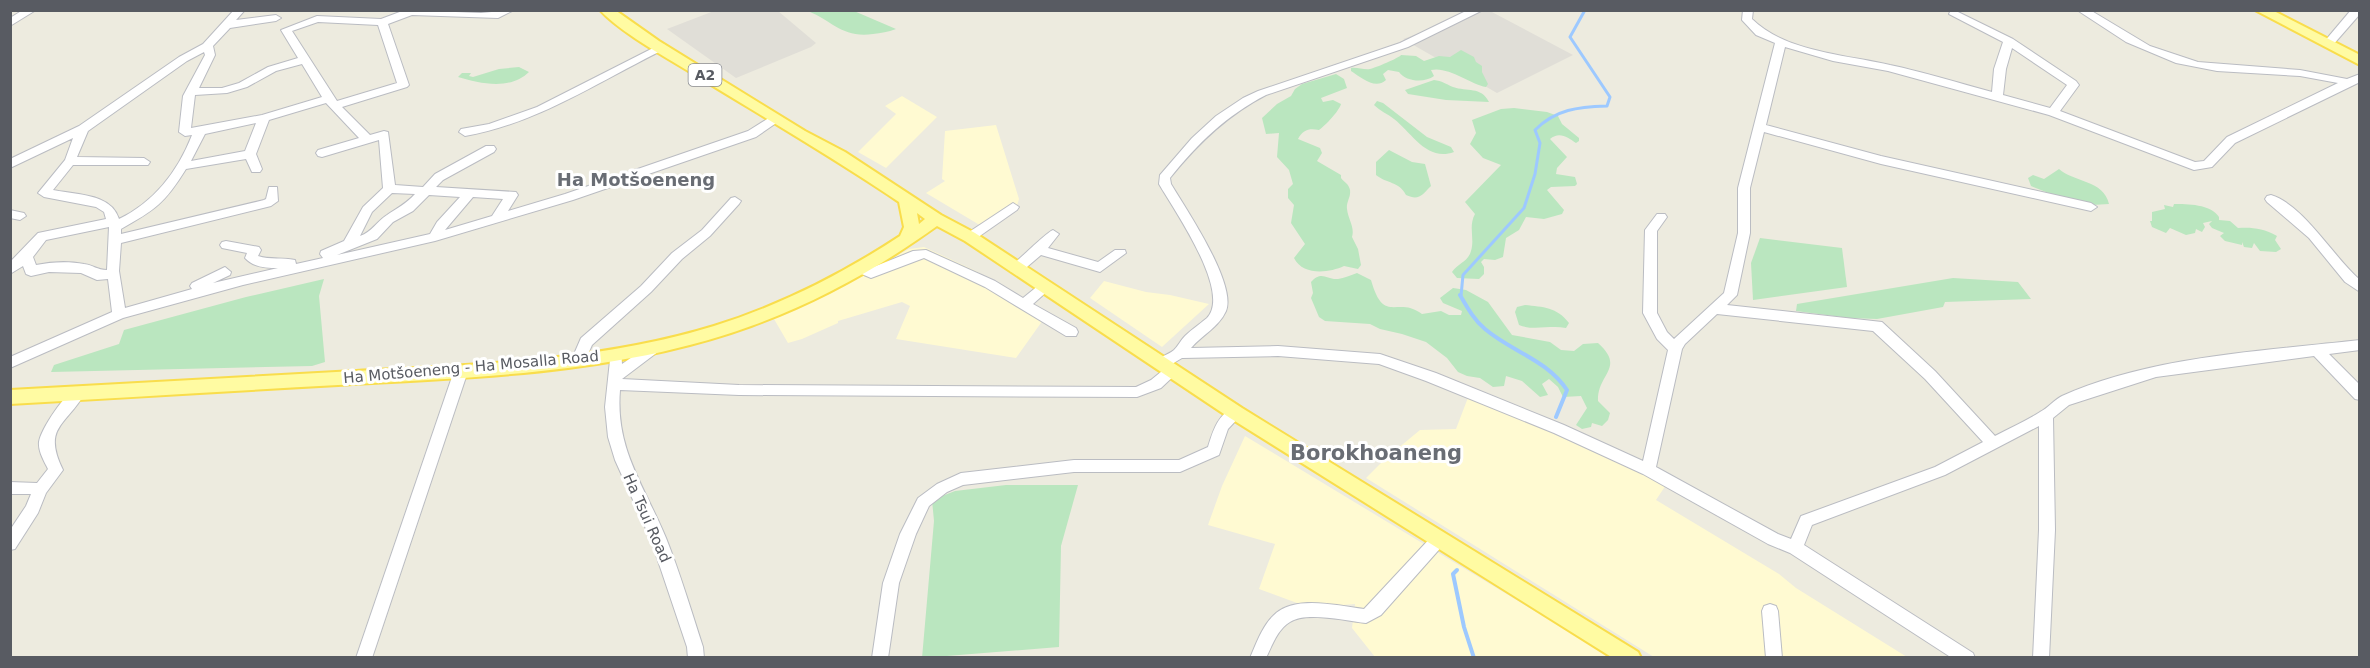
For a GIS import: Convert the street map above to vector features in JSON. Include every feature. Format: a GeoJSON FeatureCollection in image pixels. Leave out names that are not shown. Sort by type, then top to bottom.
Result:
{"type":"FeatureCollection","features":[{"type":"Feature","properties":{"kind":"main road","name":"A2"},"geometry":{"type":"LineString","coordinates":[[606,10],[661,47],[840,155],[936,219],[964,234],[1236,413],[1631,657]]}},
{"type":"Feature","properties":{"kind":"main road"},"geometry":{"type":"LineString","coordinates":[[2261,10],[2360,61]]}},
{"type":"Feature","properties":{"kind":"main road"},"geometry":{"type":"LineString","coordinates":[[906,198],[912,227],[906,242]]}},
{"type":"Feature","properties":{"kind":"main road","name":"Ha Motšoeneng - Ha Mosalla Road"},"geometry":{"type":"LineString","coordinates":[[10,397],[461,372],[578,361],[616,355],[716,332],[762,316],[862,269],[906,242],[936,219]]}},
{"type":"Feature","properties":{"kind":"main road"},"geometry":{"type":"LineString","coordinates":[[906,242],[927,234],[964,234]]}},
{"type":"Feature","properties":{"kind":"street"},"geometry":{"type":"LineString","coordinates":[[10,23],[31,10]]}},
{"type":"Feature","properties":{"kind":"street"},"geometry":{"type":"LineString","coordinates":[[10,164],[83,129],[183,58],[207,46],[240,10]]}},
{"type":"Feature","properties":{"kind":"street"},"geometry":{"type":"LineString","coordinates":[[286,30],[317,19],[382,22],[410,11],[481,16],[498,15],[509,10]]}},
{"type":"Feature","properties":{"kind":"street"},"geometry":{"type":"LineString","coordinates":[[615,380],[739,390],[1137,392],[1156,384],[1191,338],[1213,320],[1221,308],[1222,292],[1206,257],[1165,184],[1164,178],[1173,166],[1206,130],[1241,102],[1404,45],[1478,10]]}},
{"type":"Feature","properties":{"kind":"street"},"geometry":{"type":"LineString","coordinates":[[1748,10],[1747,20],[1752,27],[1781,42],[1837,59],[1889,68],[2053,112],[2194,166],[2203,167],[2231,140],[2360,77]]}},
{"type":"Feature","properties":{"kind":"street"},"geometry":{"type":"LineString","coordinates":[[2082,10],[2124,38],[2184,62],[2215,68],[2335,78],[2346,82]]}},
{"type":"Feature","properties":{"kind":"street"},"geometry":{"type":"LineString","coordinates":[[2328,44],[2357,10]]}},
{"type":"Feature","properties":{"kind":"street"},"geometry":{"type":"LineString","coordinates":[[226,25],[272,14],[306,59],[332,102],[368,140]]}},
{"type":"Feature","properties":{"kind":"street"},"geometry":{"type":"LineString","coordinates":[[1954,14],[2009,41],[2072,83],[2073,85],[2053,112]]}},
{"type":"Feature","properties":{"kind":"street"},"geometry":{"type":"LineString","coordinates":[[207,46],[210,55],[192,92],[184,132],[264,118],[403,85],[382,22]]}},
{"type":"Feature","properties":{"kind":"street"},"geometry":{"type":"LineString","coordinates":[[1997,96],[2000,69],[2009,41]]}},
{"type":"Feature","properties":{"kind":"street"},"geometry":{"type":"LineString","coordinates":[[1648,470],[1675,350],[1680,340],[1730,295],[1735,279],[1744,233],[1744,188],[1781,42]]}},
{"type":"Feature","properties":{"kind":"street"},"geometry":{"type":"LineString","coordinates":[[465,132],[478,131],[547,107],[661,47]]}},
{"type":"Feature","properties":{"kind":"street"},"geometry":{"type":"LineString","coordinates":[[192,92],[233,88],[252,80],[263,72],[306,59]]}},
{"type":"Feature","properties":{"kind":"street"},"geometry":{"type":"LineString","coordinates":[[256,169],[250,154],[264,118]]}},
{"type":"Feature","properties":{"kind":"street"},"geometry":{"type":"LineString","coordinates":[[10,363],[119,314],[234,282],[435,237],[569,197],[693,155],[752,134],[776,118]]}},
{"type":"Feature","properties":{"kind":"street"},"geometry":{"type":"LineString","coordinates":[[1760,127],[1881,160],[2091,207]]}},
{"type":"Feature","properties":{"kind":"street"},"geometry":{"type":"LineString","coordinates":[[83,129],[70,161],[44,193],[99,203],[110,210],[114,230],[113,274],[119,314]]}},
{"type":"Feature","properties":{"kind":"street"},"geometry":{"type":"LineString","coordinates":[[114,230],[149,209],[183,166],[200,131]]}},
{"type":"Feature","properties":{"kind":"street"},"geometry":{"type":"LineString","coordinates":[[322,153],[384,135],[389,189]]}},
{"type":"Feature","properties":{"kind":"street"},"geometry":{"type":"LineString","coordinates":[[226,245],[255,250],[251,258],[264,263],[284,264],[331,253],[373,236],[389,219],[409,208],[439,177],[490,149]]}},
{"type":"Feature","properties":{"kind":"street"},"geometry":{"type":"LineString","coordinates":[[183,166],[250,154]]}},
{"type":"Feature","properties":{"kind":"street"},"geometry":{"type":"LineString","coordinates":[[70,161],[144,162]]}},
{"type":"Feature","properties":{"kind":"street"},"geometry":{"type":"LineString","coordinates":[[349,244],[368,210],[378,197],[389,189],[512,195],[496,218]]}},
{"type":"Feature","properties":{"kind":"street"},"geometry":{"type":"LineString","coordinates":[[10,270],[26,256],[42,236],[114,230],[267,203],[272,201],[273,190]]}},
{"type":"Feature","properties":{"kind":"street"},"geometry":{"type":"LineString","coordinates":[[435,237],[441,225],[470,193]]}},
{"type":"Feature","properties":{"kind":"street"},"geometry":{"type":"LineString","coordinates":[[2271,199],[2301,221],[2328,252],[2347,279],[2360,287]]}},
{"type":"Feature","properties":{"kind":"street"},"geometry":{"type":"LineString","coordinates":[[578,361],[586,342],[646,289],[677,256],[706,233],[735,201]]}},
{"type":"Feature","properties":{"kind":"street"},"geometry":{"type":"LineString","coordinates":[[964,234],[1013,207]]}},
{"type":"Feature","properties":{"kind":"street"},"geometry":{"type":"LineString","coordinates":[[1661,217],[1651,230],[1650,313],[1662,335],[1675,350]]}},
{"type":"Feature","properties":{"kind":"street"},"geometry":{"type":"LineString","coordinates":[[1016,269],[1039,250],[1053,234]]}},
{"type":"Feature","properties":{"kind":"street"},"geometry":{"type":"LineString","coordinates":[[1039,250],[1100,267],[1120,253]]}},
{"type":"Feature","properties":{"kind":"street"},"geometry":{"type":"LineString","coordinates":[[862,269],[872,273],[918,254],[926,254],[990,284],[1071,332]]}},
{"type":"Feature","properties":{"kind":"street"},"geometry":{"type":"LineString","coordinates":[[26,256],[31,271],[50,267],[83,268],[98,275],[113,274]]}},
{"type":"Feature","properties":{"kind":"street"},"geometry":{"type":"LineString","coordinates":[[170,300],[225,272]]}},
{"type":"Feature","properties":{"kind":"street"},"geometry":{"type":"LineString","coordinates":[[1024,304],[1044,288]]}},
{"type":"Feature","properties":{"kind":"street"},"geometry":{"type":"LineString","coordinates":[[1715,309],[1877,326],[1930,375],[1993,443]]}},
{"type":"Feature","properties":{"kind":"street"},"geometry":{"type":"LineString","coordinates":[[1795,548],[1806,521],[1940,471],[2046,416],[2064,401],[2156,372],[2210,363],[2360,345]]}},
{"type":"Feature","properties":{"kind":"street"},"geometry":{"type":"LineString","coordinates":[[615,380],[654,347]]}},
{"type":"Feature","properties":{"kind":"street"},"geometry":{"type":"LineString","coordinates":[[1180,353],[1278,351],[1380,359],[1431,376],[1538,420],[1648,470],[1773,539],[1795,548],[1967,657]]}},
{"type":"Feature","properties":{"kind":"street"},"geometry":{"type":"LineString","coordinates":[[2318,351],[2360,395]]}},
{"type":"Feature","properties":{"kind":"street","name":"Ha Tsui Road"},"geometry":{"type":"LineString","coordinates":[[616,355],[612,414],[614,435],[624,465],[666,556],[695,647],[696,657]]}},
{"type":"Feature","properties":{"kind":"street"},"geometry":{"type":"LineString","coordinates":[[364,657],[461,372]]}},
{"type":"Feature","properties":{"kind":"street"},"geometry":{"type":"LineString","coordinates":[[10,544],[33,509],[40,490],[57,470],[50,460],[46,442],[62,411],[78,393]]}},
{"type":"Feature","properties":{"kind":"street"},"geometry":{"type":"LineString","coordinates":[[880,657],[891,583],[908,534],[923,502],[942,488],[961,478],[1074,466],[1180,466],[1214,451],[1222,426],[1236,413]]}},
{"type":"Feature","properties":{"kind":"street"},"geometry":{"type":"LineString","coordinates":[[2041,657],[2047,530],[2046,416]]}},
{"type":"Feature","properties":{"kind":"street"},"geometry":{"type":"LineString","coordinates":[[10,488],[40,490]]}},
{"type":"Feature","properties":{"kind":"street"},"geometry":{"type":"LineString","coordinates":[[1258,657],[1283,617],[1302,611],[1366,616],[1375,610],[1439,539]]}},
{"type":"Feature","properties":{"kind":"street"},"geometry":{"type":"LineString","coordinates":[[1770,612],[1774,657]]}},
{"type":"Feature","properties":{"kind":"shaded area"},"geometry":{"type":"Polygon","coordinates":[[[714,11],[778,11],[816,43],[736,78],[667,29],[714,11]]]}},
{"type":"Feature","properties":{"kind":"shaded area"},"geometry":{"type":"Polygon","coordinates":[[[1466,11],[1490,11],[1573,55],[1497,93],[1403,39],[1434,28],[1466,11]]]}},
{"type":"Feature","properties":{"kind":"shaded area"},"geometry":{"type":"Polygon","coordinates":[[[902,96],[937,117],[886,168],[858,152],[896,114],[885,106],[902,96]]]}},
{"type":"Feature","properties":{"kind":"shaded area"},"geometry":{"type":"Polygon","coordinates":[[[996,125],[1019,199],[1016,209],[988,230],[926,193],[945,181],[942,179],[945,131],[996,125]]]}},
{"type":"Feature","properties":{"kind":"shaded area"},"geometry":{"type":"Polygon","coordinates":[[[924,247],[976,271],[1048,313],[1016,358],[896,339],[910,306],[902,302],[838,321],[802,339],[788,343],[774,319],[834,290],[909,249],[924,247]]]}},
{"type":"Feature","properties":{"kind":"shaded area"},"geometry":{"type":"Polygon","coordinates":[[[1104,281],[1209,304],[1162,347],[1090,298],[1104,281]]]}},
{"type":"Feature","properties":{"kind":"shaded area"},"geometry":{"type":"Polygon","coordinates":[[[1469,395],[1666,485],[1656,500],[1779,574],[1796,588],[1907,657],[1654,657],[1366,478],[1420,430],[1456,429],[1469,395]]]}},
{"type":"Feature","properties":{"kind":"shaded area"},"geometry":{"type":"Polygon","coordinates":[[[1245,436],[1609,657],[1375,657],[1352,628],[1355,604],[1331,606],[1297,603],[1259,589],[1275,544],[1208,525],[1222,486],[1245,436]]]}},
{"type":"Feature","properties":{"kind":"green space"},"geometry":{"type":"Polygon","coordinates":[[[808,11],[854,11],[896,29],[873,34],[853,34],[808,11]]]}},
{"type":"Feature","properties":{"kind":"green space"},"geometry":{"type":"Polygon","coordinates":[[[1461,50],[1474,57],[1476,62],[1482,66],[1482,72],[1488,84],[1486,87],[1438,69],[1431,70],[1434,76],[1421,80],[1411,80],[1399,72],[1388,70],[1383,74],[1386,80],[1377,84],[1368,82],[1351,71],[1351,68],[1373,68],[1401,55],[1416,56],[1424,61],[1439,56],[1450,57],[1461,50]]]}},
{"type":"Feature","properties":{"kind":"green space"},"geometry":{"type":"Polygon","coordinates":[[[519,67],[529,72],[522,78],[505,83],[476,82],[458,77],[462,73],[471,73],[469,76],[473,77],[499,69],[519,67]]]}},
{"type":"Feature","properties":{"kind":"green space"},"geometry":{"type":"Polygon","coordinates":[[[1336,74],[1344,79],[1347,88],[1321,98],[1323,102],[1333,100],[1341,104],[1340,107],[1319,130],[1307,130],[1298,139],[1320,148],[1322,153],[1317,161],[1341,175],[1349,186],[1347,209],[1353,230],[1352,237],[1358,249],[1361,265],[1358,269],[1344,266],[1317,271],[1304,268],[1294,258],[1305,244],[1291,223],[1294,205],[1288,198],[1288,189],[1293,184],[1289,170],[1277,157],[1279,133],[1266,134],[1262,118],[1277,104],[1291,96],[1302,84],[1336,74]]]}},
{"type":"Feature","properties":{"kind":"green space"},"geometry":{"type":"Polygon","coordinates":[[[1434,80],[1478,92],[1489,102],[1446,100],[1408,94],[1405,90],[1434,80]]]}},
{"type":"Feature","properties":{"kind":"green space"},"geometry":{"type":"Polygon","coordinates":[[[1377,101],[1383,103],[1427,137],[1451,147],[1454,152],[1444,154],[1428,150],[1394,119],[1374,105],[1377,101]]]}},
{"type":"Feature","properties":{"kind":"green space"},"geometry":{"type":"Polygon","coordinates":[[[1514,108],[1547,112],[1558,116],[1562,124],[1579,138],[1576,143],[1560,135],[1550,139],[1567,157],[1557,168],[1556,174],[1575,177],[1577,184],[1551,187],[1547,190],[1564,210],[1562,214],[1544,219],[1526,217],[1519,230],[1506,238],[1503,257],[1495,260],[1484,259],[1481,262],[1484,274],[1479,279],[1457,278],[1452,272],[1468,258],[1472,246],[1472,223],[1475,214],[1465,202],[1501,165],[1483,158],[1470,144],[1476,133],[1472,120],[1501,109],[1514,108]]]}},
{"type":"Feature","properties":{"kind":"green space"},"geometry":{"type":"Polygon","coordinates":[[[1389,150],[1412,162],[1425,164],[1431,186],[1423,194],[1417,197],[1406,195],[1400,187],[1376,175],[1376,162],[1389,150]]]}},
{"type":"Feature","properties":{"kind":"green space"},"geometry":{"type":"Polygon","coordinates":[[[2059,169],[2101,190],[2109,204],[2092,205],[2056,196],[2031,186],[2028,178],[2033,175],[2044,179],[2059,169]]]}},
{"type":"Feature","properties":{"kind":"green space"},"geometry":{"type":"Polygon","coordinates":[[[2174,204],[2205,207],[2215,213],[2219,220],[2230,221],[2238,228],[2272,233],[2277,236],[2275,240],[2281,249],[2276,252],[2260,251],[2254,243],[2252,248],[2244,247],[2242,242],[2242,245],[2225,241],[2220,236],[2224,233],[2212,228],[2209,224],[2212,221],[2203,223],[2205,227],[2202,232],[2196,229],[2195,233],[2186,235],[2170,228],[2166,233],[2152,227],[2150,221],[2152,221],[2152,212],[2165,209],[2164,205],[2173,207],[2174,204]]]}},
{"type":"Feature","properties":{"kind":"green space"},"geometry":{"type":"Polygon","coordinates":[[[1760,238],[1842,248],[1847,287],[1753,300],[1751,263],[1760,238]]]}},
{"type":"Feature","properties":{"kind":"green space"},"geometry":{"type":"Polygon","coordinates":[[[1357,273],[1371,280],[1376,294],[1386,306],[1405,307],[1422,314],[1441,311],[1449,315],[1461,315],[1462,311],[1443,303],[1440,298],[1453,288],[1466,290],[1488,302],[1512,335],[1550,342],[1561,350],[1574,351],[1583,344],[1598,343],[1610,359],[1598,401],[1610,413],[1608,420],[1602,426],[1592,423],[1591,427],[1582,429],[1576,425],[1587,408],[1581,396],[1563,397],[1558,387],[1549,379],[1542,384],[1548,395],[1540,397],[1522,381],[1506,376],[1504,386],[1493,387],[1480,378],[1458,372],[1447,358],[1426,342],[1370,324],[1325,321],[1319,317],[1311,298],[1313,293],[1311,282],[1318,277],[1338,279],[1357,273]]]}},
{"type":"Feature","properties":{"kind":"green space"},"geometry":{"type":"Polygon","coordinates":[[[1953,278],[2018,282],[2031,299],[1945,302],[1943,307],[1877,319],[1796,311],[1797,304],[1953,278]]]}},
{"type":"Feature","properties":{"kind":"green space"},"geometry":{"type":"Polygon","coordinates":[[[324,279],[319,296],[325,362],[312,366],[51,372],[54,365],[119,344],[124,330],[246,297],[324,279]]]}},
{"type":"Feature","properties":{"kind":"green space"},"geometry":{"type":"Polygon","coordinates":[[[1525,305],[1555,311],[1569,323],[1566,328],[1530,328],[1519,325],[1515,312],[1517,307],[1525,305]]]}},
{"type":"Feature","properties":{"kind":"green space"},"geometry":{"type":"Polygon","coordinates":[[[1006,485],[1078,485],[1061,546],[1059,647],[922,658],[934,521],[932,500],[955,491],[1006,485]]]}},
{"type":"Feature","properties":{"kind":"waterway"},"geometry":{"type":"LineString","coordinates":[[1461,296],[1463,275],[1524,208],[1535,174],[1540,143],[1535,130],[1559,113],[1586,107],[1607,106],[1610,97],[1570,37],[1585,10]]}},
{"type":"Feature","properties":{"kind":"waterway"},"geometry":{"type":"LineString","coordinates":[[1460,295],[1485,329],[1539,363],[1559,379],[1567,390],[1556,417]]}},
{"type":"Feature","properties":{"kind":"waterway"},"geometry":{"type":"LineString","coordinates":[[1457,570],[1453,574],[1464,627],[1474,658]]}},
{"type":"Feature","properties":{"kind":"district","name":"Ha Motšoeneng"},"geometry":{"type":"Point","coordinates":[636,180]}},
{"type":"Feature","properties":{"kind":"district","name":"Borokhoaneng"},"geometry":{"type":"Point","coordinates":[1376,453]}}]}
